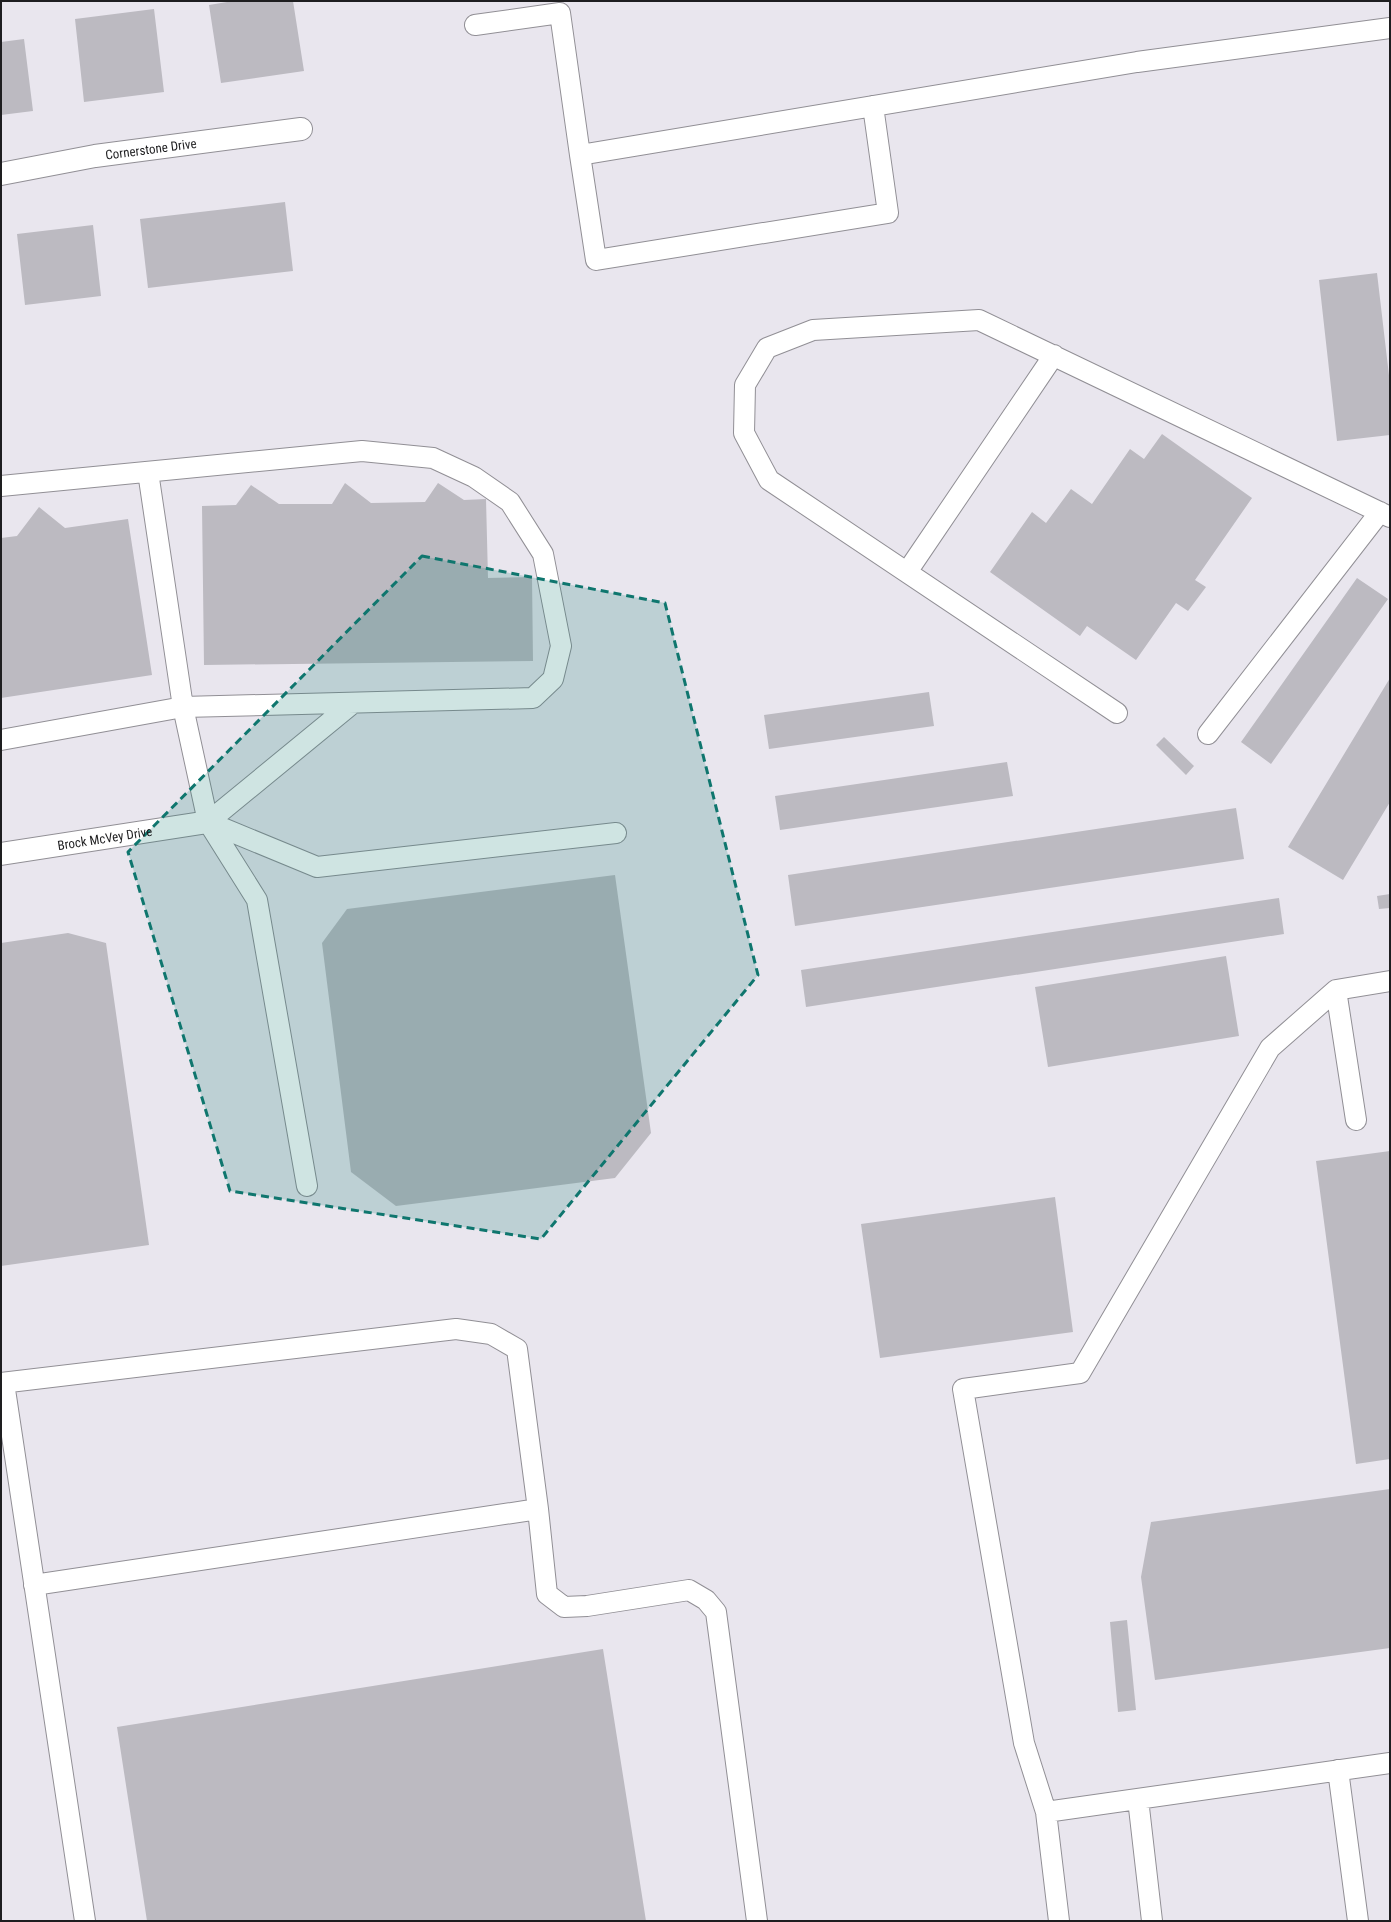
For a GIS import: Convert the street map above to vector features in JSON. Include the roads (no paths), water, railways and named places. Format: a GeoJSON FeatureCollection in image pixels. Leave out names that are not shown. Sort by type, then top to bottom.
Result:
{"type":"FeatureCollection","features":[{"type":"Feature","properties":{"kind":"street","name":"Cornerstone Drive"},"geometry":{"type":"LineString","coordinates":[[1,174],[95,156],[301,129]]}},
{"type":"Feature","properties":{"kind":"street","name":"Brock McVey Drive"},"geometry":{"type":"LineString","coordinates":[[1,854],[208,822]]}},
{"type":"Feature","properties":{"kind":"lane"},"geometry":{"type":"LineString","coordinates":[[475,25],[560,12],[596,260],[888,213],[874,106]]}},
{"type":"Feature","properties":{"kind":"lane"},"geometry":{"type":"LineString","coordinates":[[580,155],[1137,62],[1390,28]]}},
{"type":"Feature","properties":{"kind":"lane"},"geometry":{"type":"LineString","coordinates":[[1117,713],[768,480],[744,433],[745,385],[767,348],[813,330],[979,320],[1385,514],[1208,734]]}},
{"type":"Feature","properties":{"kind":"lane"},"geometry":{"type":"LineString","coordinates":[[907,572],[1054,355]]}},
{"type":"Feature","properties":{"kind":"lane"},"geometry":{"type":"LineString","coordinates":[[1,486],[362,451],[433,458],[474,477],[510,502],[543,554],[561,646],[553,678],[533,698],[183,707],[1,740]]}},
{"type":"Feature","properties":{"kind":"lane"},"geometry":{"type":"LineString","coordinates":[[148,472],[183,707],[208,822],[257,900],[307,1186]]}},
{"type":"Feature","properties":{"kind":"lane"},"geometry":{"type":"LineString","coordinates":[[208,822],[353,703]]}},
{"type":"Feature","properties":{"kind":"lane"},"geometry":{"type":"LineString","coordinates":[[208,822],[317,867],[616,833]]}},
{"type":"Feature","properties":{"kind":"lane"},"geometry":{"type":"LineString","coordinates":[[1059,1921],[1046,1812],[1024,1743],[963,1389],[1080,1373],[1270,1048],[1336,990],[1390,981]]}},
{"type":"Feature","properties":{"kind":"lane"},"geometry":{"type":"LineString","coordinates":[[1336,990],[1356,1120]]}},
{"type":"Feature","properties":{"kind":"lane"},"geometry":{"type":"LineString","coordinates":[[85,1921],[2,1383],[456,1329],[490,1334],[517,1349],[538,1509],[547,1594],[564,1606],[587,1606],[689,1590],[706,1600],[716,1612],[757,1921]]}},
{"type":"Feature","properties":{"kind":"lane"},"geometry":{"type":"LineString","coordinates":[[34,1585],[538,1509]]}},
{"type":"Feature","properties":{"kind":"lane"},"geometry":{"type":"LineString","coordinates":[[1046,1812],[1390,1763]]}},
{"type":"Feature","properties":{"kind":"lane"},"geometry":{"type":"LineString","coordinates":[[1338,1770],[1358,1921]]}},
{"type":"Feature","properties":{"kind":"lane"},"geometry":{"type":"LineString","coordinates":[[1138,1799],[1152,1921]]}}]}
